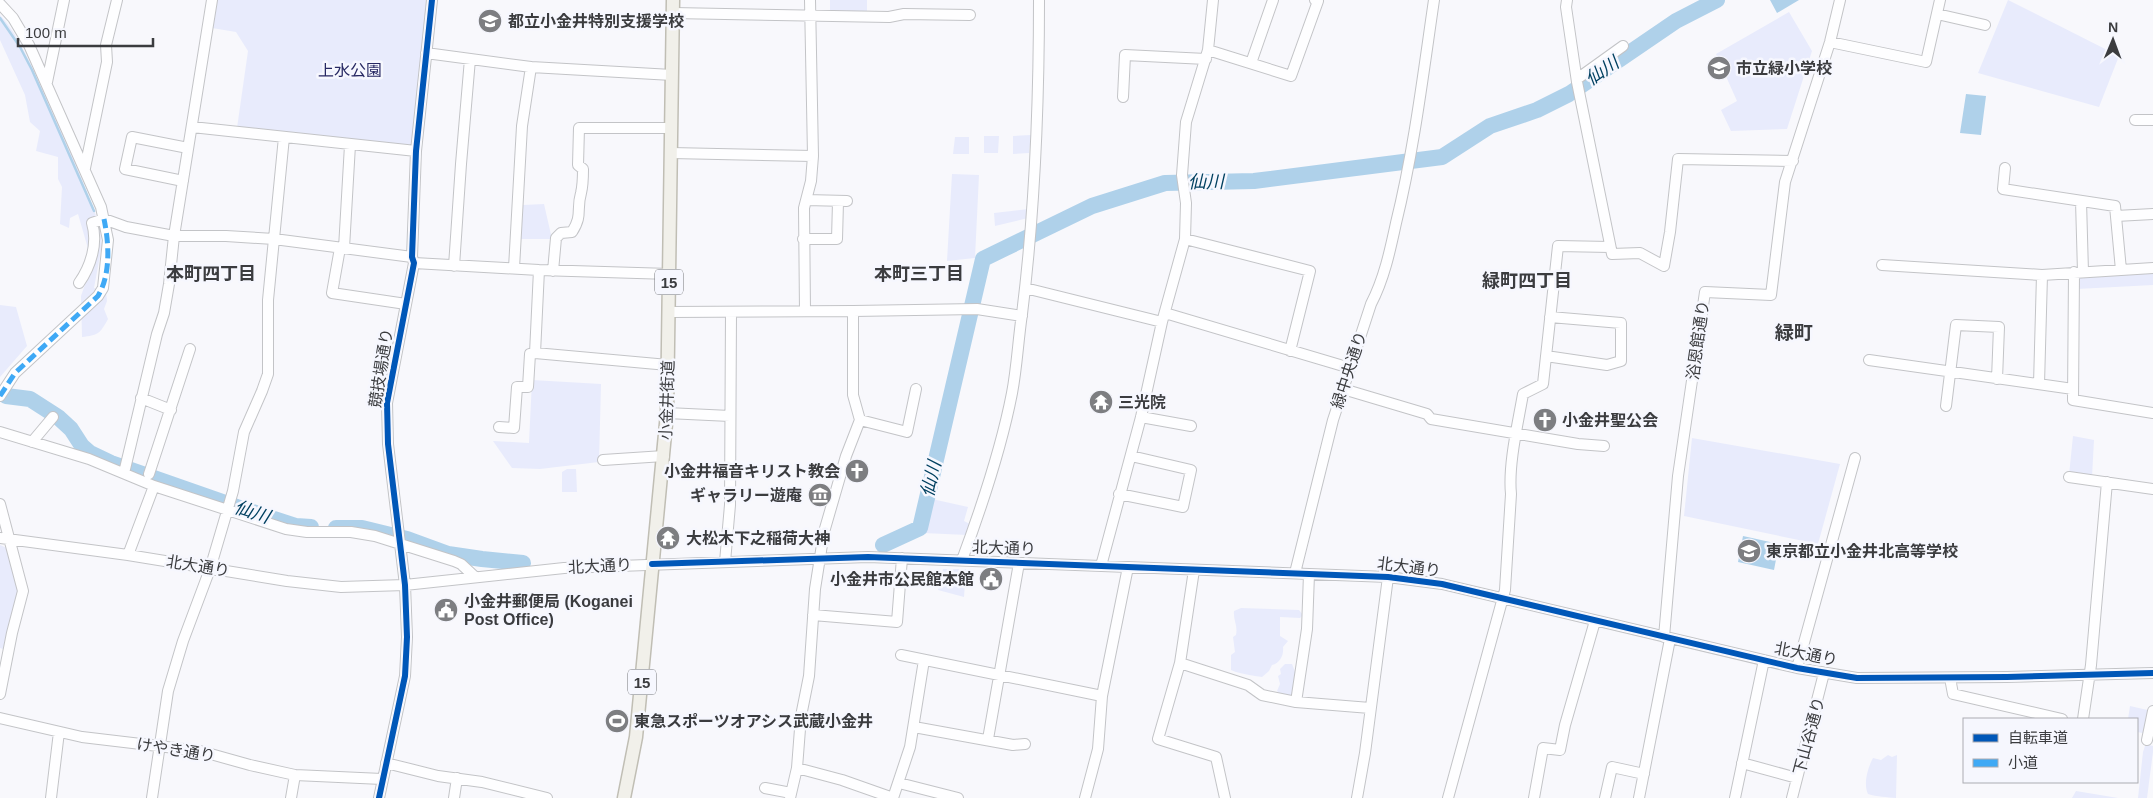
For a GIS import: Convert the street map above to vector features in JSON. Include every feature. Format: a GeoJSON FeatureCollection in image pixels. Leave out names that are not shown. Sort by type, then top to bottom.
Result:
{"type":"FeatureCollection","features":[{"type":"Feature","properties":{"kind":"main road","name":"小金井街道"},"geometry":{"type":"LineString","coordinates":[[624,798],[636,737],[667,413],[673,6]]}},
{"type":"Feature","properties":{"kind":"street"},"geometry":{"type":"LineString","coordinates":[[47,82],[64,0]]}},
{"type":"Feature","properties":{"kind":"street"},"geometry":{"type":"LineString","coordinates":[[85,168],[116,0]]}},
{"type":"Feature","properties":{"kind":"street"},"geometry":{"type":"LineString","coordinates":[[125,469],[157,334],[164,313],[174,236],[212,0]]}},
{"type":"Feature","properties":{"kind":"street","name":"競技場通り"},"geometry":{"type":"LineString","coordinates":[[379,798],[405,676],[407,630],[405,584],[388,444],[387,403],[413,260],[416,151],[432,0]]}},
{"type":"Feature","properties":{"kind":"street"},"geometry":{"type":"LineString","coordinates":[[805,311],[803,239],[806,200],[811,181],[813,156],[810,0]]}},
{"type":"Feature","properties":{"kind":"street"},"geometry":{"type":"LineString","coordinates":[[962,560],[988,488],[1012,393],[1030,238],[1039,97],[1038,0]]}},
{"type":"Feature","properties":{"kind":"street"},"geometry":{"type":"LineString","coordinates":[[1101,566],[1119,494],[1131,456],[1164,317],[1185,239],[1186,203],[1182,175],[1186,122],[1207,54],[1213,0]]}},
{"type":"Feature","properties":{"kind":"street"},"geometry":{"type":"LineString","coordinates":[[1252,63],[1273,0]]}},
{"type":"Feature","properties":{"kind":"street"},"geometry":{"type":"LineString","coordinates":[[1123,97],[1125,55],[1207,54],[1252,63],[1292,76],[1318,1],[1315,0]]}},
{"type":"Feature","properties":{"kind":"street","name":"緑中央通り"},"geometry":{"type":"LineString","coordinates":[[1295,574],[1333,420],[1371,304],[1379,290],[1385,268],[1408,169],[1434,0]]}},
{"type":"Feature","properties":{"kind":"street"},"geometry":{"type":"LineString","coordinates":[[1567,0],[1566,7],[1577,81],[1612,254],[1640,253],[1664,266],[1670,232],[1678,159],[1793,161]]}},
{"type":"Feature","properties":{"kind":"street","name":"浴恩館通り"},"geometry":{"type":"LineString","coordinates":[[1667,638],[1678,476],[1705,292],[1771,295],[1785,182],[1830,42],[1840,0]]}},
{"type":"Feature","properties":{"kind":"street"},"geometry":{"type":"LineString","coordinates":[[1830,42],[1926,62],[1940,0]]}},
{"type":"Feature","properties":{"kind":"street"},"geometry":{"type":"LineString","coordinates":[[0,4],[23,32],[47,82],[85,168],[104,219],[108,240],[103,288],[98,296],[15,373],[0,396]]}},
{"type":"Feature","properties":{"kind":"street"},"geometry":{"type":"LineString","coordinates":[[673,6],[809,15],[889,17],[904,14],[970,15]]}},
{"type":"Feature","properties":{"kind":"street"},"geometry":{"type":"LineString","coordinates":[[1937,14],[1985,25]]}},
{"type":"Feature","properties":{"kind":"street"},"geometry":{"type":"LineString","coordinates":[[1577,81],[1623,46]]}},
{"type":"Feature","properties":{"kind":"street"},"geometry":{"type":"LineString","coordinates":[[426,53],[531,67],[672,74]]}},
{"type":"Feature","properties":{"kind":"street"},"geometry":{"type":"LineString","coordinates":[[454,266],[470,59]]}},
{"type":"Feature","properties":{"kind":"street"},"geometry":{"type":"LineString","coordinates":[[514,268],[522,126],[531,67]]}},
{"type":"Feature","properties":{"kind":"street"},"geometry":{"type":"LineString","coordinates":[[2135,120],[2153,120]]}},
{"type":"Feature","properties":{"kind":"street"},"geometry":{"type":"LineString","coordinates":[[192,127],[416,151]]}},
{"type":"Feature","properties":{"kind":"street"},"geometry":{"type":"LineString","coordinates":[[554,270],[556,238],[561,233],[572,232],[578,222],[580,194],[583,188],[583,169],[578,165],[579,128],[671,128]]}},
{"type":"Feature","properties":{"kind":"street"},"geometry":{"type":"LineString","coordinates":[[183,181],[125,169],[132,137],[188,148]]}},
{"type":"Feature","properties":{"kind":"street"},"geometry":{"type":"LineString","coordinates":[[152,798],[168,691],[183,641],[210,568],[228,507],[244,432],[268,374],[268,300],[284,137]]}},
{"type":"Feature","properties":{"kind":"street"},"geometry":{"type":"LineString","coordinates":[[350,145],[342,248],[332,293],[406,304]]}},
{"type":"Feature","properties":{"kind":"street"},"geometry":{"type":"LineString","coordinates":[[671,153],[813,156]]}},
{"type":"Feature","properties":{"kind":"street"},"geometry":{"type":"LineString","coordinates":[[2005,168],[2003,189],[2115,206],[2121,270]]}},
{"type":"Feature","properties":{"kind":"street"},"geometry":{"type":"LineString","coordinates":[[803,239],[837,239],[843,201],[806,200]]}},
{"type":"Feature","properties":{"kind":"street"},"geometry":{"type":"LineString","coordinates":[[2081,201],[2073,400],[2153,413]]}},
{"type":"Feature","properties":{"kind":"street"},"geometry":{"type":"LineString","coordinates":[[2116,216],[2153,214]]}},
{"type":"Feature","properties":{"kind":"street"},"geometry":{"type":"LineString","coordinates":[[79,283],[89,265],[96,236],[92,223],[104,219],[126,227],[174,236],[226,236],[274,239],[454,266],[670,274]]}},
{"type":"Feature","properties":{"kind":"street"},"geometry":{"type":"LineString","coordinates":[[1185,239],[1310,271],[1290,351]]}},
{"type":"Feature","properties":{"kind":"street"},"geometry":{"type":"LineString","coordinates":[[1448,798],[1502,600],[1508,558],[1510,485],[1516,434],[1523,394],[1543,384],[1558,246],[1610,247]]}},
{"type":"Feature","properties":{"kind":"street"},"geometry":{"type":"LineString","coordinates":[[1882,265],[2042,275],[2153,268]]}},
{"type":"Feature","properties":{"kind":"street"},"geometry":{"type":"LineString","coordinates":[[535,354],[538,270]]}},
{"type":"Feature","properties":{"kind":"street"},"geometry":{"type":"LineString","coordinates":[[2039,384],[2042,275]]}},
{"type":"Feature","properties":{"kind":"street"},"geometry":{"type":"LineString","coordinates":[[1025,288],[1164,317],[1350,368]]}},
{"type":"Feature","properties":{"kind":"street"},"geometry":{"type":"LineString","coordinates":[[669,312],[854,312],[978,308],[1022,316]]}},
{"type":"Feature","properties":{"kind":"street"},"geometry":{"type":"LineString","coordinates":[[726,562],[730,505],[731,312]]}},
{"type":"Feature","properties":{"kind":"street"},"geometry":{"type":"LineString","coordinates":[[766,788],[791,795],[797,768],[801,721],[809,676],[819,559],[829,511],[846,456],[860,420],[853,395],[854,312]]}},
{"type":"Feature","properties":{"kind":"street"},"geometry":{"type":"LineString","coordinates":[[1546,356],[1607,365],[1621,361],[1621,323],[1550,317]]}},
{"type":"Feature","properties":{"kind":"street"},"geometry":{"type":"LineString","coordinates":[[1946,406],[1956,325],[1999,327],[1997,378]]}},
{"type":"Feature","properties":{"kind":"street"},"geometry":{"type":"LineString","coordinates":[[149,474],[190,349]]}},
{"type":"Feature","properties":{"kind":"street"},"geometry":{"type":"LineString","coordinates":[[499,427],[514,428],[517,387],[528,387],[530,354],[668,365]]}},
{"type":"Feature","properties":{"kind":"street"},"geometry":{"type":"LineString","coordinates":[[1869,360],[2073,389]]}},
{"type":"Feature","properties":{"kind":"street"},"geometry":{"type":"LineString","coordinates":[[860,420],[907,432],[916,389]]}},
{"type":"Feature","properties":{"kind":"street"},"geometry":{"type":"LineString","coordinates":[[1343,390],[1427,414],[1431,419],[1510,431],[1516,434],[1604,446]]}},
{"type":"Feature","properties":{"kind":"street"},"geometry":{"type":"LineString","coordinates":[[141,398],[171,410]]}},
{"type":"Feature","properties":{"kind":"street"},"geometry":{"type":"LineString","coordinates":[[667,413],[730,416]]}},
{"type":"Feature","properties":{"kind":"street"},"geometry":{"type":"LineString","coordinates":[[32,442],[53,417]]}},
{"type":"Feature","properties":{"kind":"street"},"geometry":{"type":"LineString","coordinates":[[1141,417],[1190,426]]}},
{"type":"Feature","properties":{"kind":"street"},"geometry":{"type":"LineString","coordinates":[[0,432],[125,469],[154,486],[228,507],[297,532],[351,532],[399,537],[461,564],[475,577]]}},
{"type":"Feature","properties":{"kind":"street"},"geometry":{"type":"LineString","coordinates":[[603,460],[664,456]]}},
{"type":"Feature","properties":{"kind":"street"},"geometry":{"type":"LineString","coordinates":[[1119,494],[1183,507],[1191,470],[1131,456]]}},
{"type":"Feature","properties":{"kind":"street"},"geometry":{"type":"LineString","coordinates":[[1797,668],[1855,458]]}},
{"type":"Feature","properties":{"kind":"street"},"geometry":{"type":"LineString","coordinates":[[2069,477],[2153,489]]}},
{"type":"Feature","properties":{"kind":"street"},"geometry":{"type":"LineString","coordinates":[[2083,718],[2089,675],[2107,482]]}},
{"type":"Feature","properties":{"kind":"street"},"geometry":{"type":"LineString","coordinates":[[128,555],[154,486]]}},
{"type":"Feature","properties":{"kind":"street"},"geometry":{"type":"LineString","coordinates":[[0,504],[5,539],[23,591],[4,652],[0,694]]}},
{"type":"Feature","properties":{"kind":"street","name":"北大通り"},"geometry":{"type":"LineString","coordinates":[[5,539],[128,555],[287,581],[331,586],[405,584],[545,569],[652,564],[902,558],[1388,577],[1442,584],[1502,600],[1797,668],[1857,678],[1950,678],[2153,673]]}},
{"type":"Feature","properties":{"kind":"street"},"geometry":{"type":"LineString","coordinates":[[813,615],[898,622],[902,558]]}},
{"type":"Feature","properties":{"kind":"street"},"geometry":{"type":"LineString","coordinates":[[988,739],[1019,563]]}},
{"type":"Feature","properties":{"kind":"street"},"geometry":{"type":"LineString","coordinates":[[1085,798],[1098,749],[1102,696],[1128,567]]}},
{"type":"Feature","properties":{"kind":"street"},"geometry":{"type":"LineString","coordinates":[[1194,570],[1180,663],[1158,739],[1216,757],[1225,798]]}},
{"type":"Feature","properties":{"kind":"street"},"geometry":{"type":"LineString","coordinates":[[1296,702],[1307,629],[1309,574]]}},
{"type":"Feature","properties":{"kind":"street"},"geometry":{"type":"LineString","coordinates":[[1356,798],[1365,753],[1388,577]]}},
{"type":"Feature","properties":{"kind":"street"},"geometry":{"type":"LineString","coordinates":[[1534,798],[1544,748],[1560,750],[1565,725],[1595,621]]}},
{"type":"Feature","properties":{"kind":"street"},"geometry":{"type":"LineString","coordinates":[[1639,798],[1667,638]]}},
{"type":"Feature","properties":{"kind":"street"},"geometry":{"type":"LineString","coordinates":[[900,655],[1102,696]]}},
{"type":"Feature","properties":{"kind":"street"},"geometry":{"type":"LineString","coordinates":[[797,768],[842,780],[893,798],[910,747],[924,660]]}},
{"type":"Feature","properties":{"kind":"street"},"geometry":{"type":"LineString","coordinates":[[1735,798],[1764,660]]}},
{"type":"Feature","properties":{"kind":"street"},"geometry":{"type":"LineString","coordinates":[[1180,663],[1248,685],[1262,695],[1296,702],[1370,708]]}},
{"type":"Feature","properties":{"kind":"street","name":"下山谷通り"},"geometry":{"type":"LineString","coordinates":[[1793,798],[1824,673]]}},
{"type":"Feature","properties":{"kind":"street"},"geometry":{"type":"LineString","coordinates":[[1950,678],[1952,694],[2058,718]]}},
{"type":"Feature","properties":{"kind":"street"},"geometry":{"type":"LineString","coordinates":[[2146,739],[2153,711]]}},
{"type":"Feature","properties":{"kind":"street","name":"けやき通り"},"geometry":{"type":"LineString","coordinates":[[0,718],[82,737],[200,751],[250,766],[295,775],[382,779]]}},
{"type":"Feature","properties":{"kind":"street"},"geometry":{"type":"LineString","coordinates":[[914,727],[1013,745],[1025,744]]}},
{"type":"Feature","properties":{"kind":"street"},"geometry":{"type":"LineString","coordinates":[[51,798],[59,732]]}},
{"type":"Feature","properties":{"kind":"street"},"geometry":{"type":"LineString","coordinates":[[386,763],[438,776],[482,782],[547,798]]}},
{"type":"Feature","properties":{"kind":"street"},"geometry":{"type":"LineString","coordinates":[[1742,763],[1797,778]]}},
{"type":"Feature","properties":{"kind":"street"},"geometry":{"type":"LineString","coordinates":[[1605,798],[1612,767],[1644,774]]}},
{"type":"Feature","properties":{"kind":"street"},"geometry":{"type":"LineString","coordinates":[[291,798],[295,775]]}},
{"type":"Feature","properties":{"kind":"street"},"geometry":{"type":"LineString","coordinates":[[454,798],[457,778]]}},
{"type":"Feature","properties":{"kind":"street"},"geometry":{"type":"LineString","coordinates":[[899,783],[958,798]]}},
{"type":"Feature","properties":{"kind":"green space","name":"上水公園"},"geometry":{"type":"Polygon","coordinates":[[[216,0],[428,0],[413,146],[237,128],[248,51],[236,32],[212,28],[216,0]]]}},
{"type":"Feature","properties":{"kind":"green space"},"geometry":{"type":"Polygon","coordinates":[[[830,0],[867,0],[867,13],[830,12],[830,0]]]}},
{"type":"Feature","properties":{"kind":"green space"},"geometry":{"type":"Polygon","coordinates":[[[2008,0],[2119,56],[2099,107],[1978,73],[2008,0]]]}},
{"type":"Feature","properties":{"kind":"green space"},"geometry":{"type":"Polygon","coordinates":[[[1789,12],[1812,51],[1787,129],[1731,131],[1721,110],[1737,101],[1716,54],[1789,12]]]}},
{"type":"Feature","properties":{"kind":"green space"},"geometry":{"type":"Polygon","coordinates":[[[0,15],[19,42],[34,72],[74,159],[100,227],[102,245],[94,288],[106,292],[107,301],[104,309],[108,319],[98,333],[92,335],[82,337],[81,296],[89,273],[89,252],[78,214],[70,218],[69,228],[60,224],[62,187],[58,179],[58,157],[36,151],[40,131],[30,122],[25,95],[0,40],[0,15]]]}},
{"type":"Feature","properties":{"kind":"green space"},"geometry":{"type":"Polygon","coordinates":[[[1031,135],[1029,153],[1013,154],[1013,136],[1031,135]]]}},
{"type":"Feature","properties":{"kind":"green space"},"geometry":{"type":"Polygon","coordinates":[[[984,136],[999,136],[998,153],[984,153],[984,136]]]}},
{"type":"Feature","properties":{"kind":"green space"},"geometry":{"type":"Polygon","coordinates":[[[955,137],[969,137],[969,154],[953,154],[955,137]]]}},
{"type":"Feature","properties":{"kind":"green space"},"geometry":{"type":"Polygon","coordinates":[[[952,174],[979,175],[975,258],[947,261],[952,174]]]}},
{"type":"Feature","properties":{"kind":"green space"},"geometry":{"type":"Polygon","coordinates":[[[544,204],[552,239],[521,239],[523,205],[544,204]]]}},
{"type":"Feature","properties":{"kind":"green space"},"geometry":{"type":"Polygon","coordinates":[[[1028,209],[1028,218],[995,226],[994,213],[1028,209]]]}},
{"type":"Feature","properties":{"kind":"green space"},"geometry":{"type":"Polygon","coordinates":[[[2153,271],[2153,285],[2077,289],[2077,275],[2153,271]]]}},
{"type":"Feature","properties":{"kind":"green space"},"geometry":{"type":"Polygon","coordinates":[[[0,305],[16,307],[27,346],[0,377],[0,305]]]}},
{"type":"Feature","properties":{"kind":"green space"},"geometry":{"type":"Polygon","coordinates":[[[532,380],[601,384],[599,462],[540,469],[512,468],[493,441],[529,443],[532,380]]]}},
{"type":"Feature","properties":{"kind":"green space"},"geometry":{"type":"Polygon","coordinates":[[[2073,436],[2094,440],[2092,477],[2069,475],[2073,436]]]}},
{"type":"Feature","properties":{"kind":"green space"},"geometry":{"type":"Polygon","coordinates":[[[1692,438],[1840,464],[1818,544],[1684,516],[1692,438]]]}},
{"type":"Feature","properties":{"kind":"green space"},"geometry":{"type":"Polygon","coordinates":[[[567,469],[576,469],[577,492],[562,492],[562,472],[567,469]]]}},
{"type":"Feature","properties":{"kind":"green space"},"geometry":{"type":"Polygon","coordinates":[[[932,499],[968,507],[964,521],[970,524],[967,535],[923,533],[932,499]]]}},
{"type":"Feature","properties":{"kind":"green space"},"geometry":{"type":"Polygon","coordinates":[[[0,545],[9,549],[20,592],[3,649],[0,648],[0,545]]]}},
{"type":"Feature","properties":{"kind":"green space"},"geometry":{"type":"Polygon","coordinates":[[[943,569],[966,569],[964,597],[938,590],[943,569]]]}},
{"type":"Feature","properties":{"kind":"green space"},"geometry":{"type":"Polygon","coordinates":[[[1241,608],[1299,610],[1303,615],[1300,618],[1280,617],[1280,636],[1288,641],[1283,647],[1282,656],[1279,661],[1272,665],[1269,671],[1262,677],[1231,670],[1231,655],[1235,652],[1233,637],[1236,635],[1234,611],[1241,608]]]}},
{"type":"Feature","properties":{"kind":"green space"},"geometry":{"type":"Polygon","coordinates":[[[1285,664],[1292,664],[1297,677],[1294,695],[1289,698],[1282,696],[1277,691],[1280,684],[1278,676],[1281,674],[1280,669],[1285,664]]]}},
{"type":"Feature","properties":{"kind":"green space"},"geometry":{"type":"Polygon","coordinates":[[[2130,706],[2152,711],[2148,734],[2138,732],[2138,718],[2128,718],[2130,706]]]}},
{"type":"Feature","properties":{"kind":"green space"},"geometry":{"type":"Polygon","coordinates":[[[2145,746],[2153,746],[2153,752],[2147,798],[2138,798],[2143,752],[2145,746]]]}},
{"type":"Feature","properties":{"kind":"green space"},"geometry":{"type":"Polygon","coordinates":[[[1888,755],[1892,757],[1897,755],[1896,798],[1868,794],[1867,776],[1873,758],[1881,760],[1888,755]]]}},
{"type":"Feature","properties":{"kind":"green space"},"geometry":{"type":"Polygon","coordinates":[[[2076,791],[2118,798],[2072,798],[2076,791]]]}},
{"type":"Feature","properties":{"kind":"water"},"geometry":{"type":"Polygon","coordinates":[[[1770,0],[1799,0],[1777,13],[1770,0]]]}},
{"type":"Feature","properties":{"kind":"water"},"geometry":{"type":"Polygon","coordinates":[[[1966,94],[1986,96],[1981,135],[1960,133],[1966,94]]]}},
{"type":"Feature","properties":{"kind":"water"},"geometry":{"type":"Polygon","coordinates":[[[1743,536],[1779,544],[1774,570],[1738,562],[1743,536]]]}},
{"type":"Feature","properties":{"kind":"waterway","name":"仙川"},"geometry":{"type":"LineString","coordinates":[[883,545],[920,528],[983,259],[1092,206],[1165,183],[1254,181],[1442,157],[1490,126],[1537,110],[1569,94],[1676,21],[1717,0]]}},
{"type":"Feature","properties":{"kind":"waterway"},"geometry":{"type":"LineString","coordinates":[[0,18],[20,47],[32,70],[94,211]]}},
{"type":"Feature","properties":{"kind":"waterway","name":"仙川"},"geometry":{"type":"LineString","coordinates":[[6,396],[30,399],[58,417],[71,429],[82,446],[90,453],[111,463],[296,526],[311,527]]}},
{"type":"Feature","properties":{"kind":"waterway","name":"仙川"},"geometry":{"type":"LineString","coordinates":[[336,528],[362,528],[407,539],[448,554],[523,563]]}},
{"type":"Feature","properties":{"kind":"marked path"},"geometry":{"type":"LineString","coordinates":[[0,396],[15,373],[98,296],[105,278],[108,258],[104,219]]}},
{"type":"Feature","properties":{"kind":"cycle path"},"geometry":{"type":"LineString","coordinates":[[379,798],[405,676],[407,637],[405,585],[388,444],[387,403],[414,263],[412,257],[416,151],[432,0]]}},
{"type":"Feature","properties":{"kind":"cycle path"},"geometry":{"type":"LineString","coordinates":[[652,564],[868,557],[1388,577],[1442,584],[1797,668],[1857,678],[2007,677],[2153,673]]}},
{"type":"Feature","properties":{"kind":"place","name":"都立小金井特別支援学校"},"geometry":{"type":"Point","coordinates":[490,21]}},
{"type":"Feature","properties":{"kind":"place","name":"市立緑小学校"},"geometry":{"type":"Point","coordinates":[1719,68]}},
{"type":"Feature","properties":{"kind":"place","name":"三光院"},"geometry":{"type":"Point","coordinates":[1101,402]}},
{"type":"Feature","properties":{"kind":"place","name":"小金井聖公会"},"geometry":{"type":"Point","coordinates":[1545,420]}},
{"type":"Feature","properties":{"kind":"place","name":"小金井福音キリスト教会"},"geometry":{"type":"Point","coordinates":[857,471]}},
{"type":"Feature","properties":{"kind":"place","name":"ギャラリー遊庵"},"geometry":{"type":"Point","coordinates":[820,495]}},
{"type":"Feature","properties":{"kind":"place","name":"大松木下之稲荷大神"},"geometry":{"type":"Point","coordinates":[668,538]}},
{"type":"Feature","properties":{"kind":"place","name":"東京都立小金井北高等学校"},"geometry":{"type":"Point","coordinates":[1749,551]}},
{"type":"Feature","properties":{"kind":"place","name":"小金井市公民館本館"},"geometry":{"type":"Point","coordinates":[991,579]}},
{"type":"Feature","properties":{"kind":"place","name":"小金井郵便局 (Koganei Post Office)"},"geometry":{"type":"Point","coordinates":[446,610]}},
{"type":"Feature","properties":{"kind":"place","name":"東急スポーツオアシス武蔵小金井"},"geometry":{"type":"Point","coordinates":[617,721]}},
{"type":"Feature","properties":{"kind":"district","name":"本町四丁目"},"geometry":{"type":"Point","coordinates":[211,274]}},
{"type":"Feature","properties":{"kind":"district","name":"本町三丁目"},"geometry":{"type":"Point","coordinates":[919,274]}},
{"type":"Feature","properties":{"kind":"district","name":"緑町四丁目"},"geometry":{"type":"Point","coordinates":[1527,281]}},
{"type":"Feature","properties":{"kind":"district","name":"緑町"},"geometry":{"type":"Point","coordinates":[1794,332]}}]}
